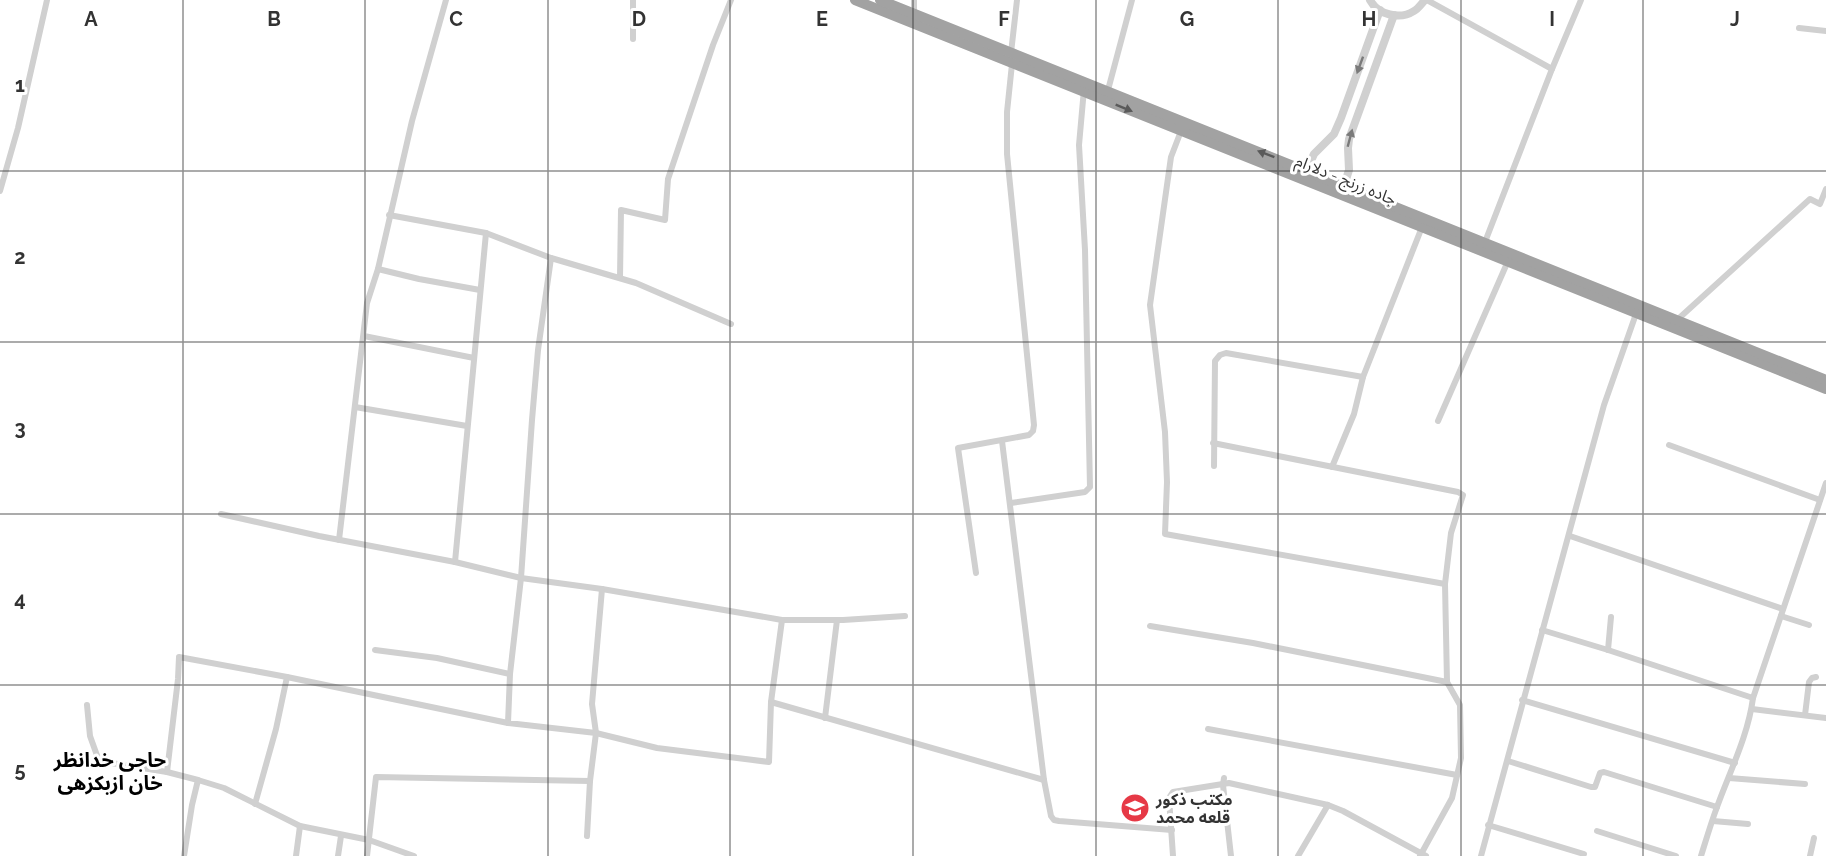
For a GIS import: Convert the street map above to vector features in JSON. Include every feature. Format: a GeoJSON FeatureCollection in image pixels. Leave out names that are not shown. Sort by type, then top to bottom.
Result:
{"type":"FeatureCollection","features":[{"type":"Feature","properties":{"kind":"highway","name":"جاده زرنج - دلارام"},"geometry":{"type":"LineString","coordinates":[[855,0],[1085,87],[1180,131],[1305,175]]}},
{"type":"Feature","properties":{"kind":"highway","name":"جاده زرنج - دلارام"},"geometry":{"type":"LineString","coordinates":[[880,0],[1011,59]]}},
{"type":"Feature","properties":{"kind":"highway","name":"جاده زرنج - دلارام"},"geometry":{"type":"LineString","coordinates":[[1085,87],[1108,90],[1508,261],[1638,309],[1677,320],[1826,380]]}},
{"type":"Feature","properties":{"kind":"highway","name":"جاده زرنج - دلارام"},"geometry":{"type":"LineString","coordinates":[[1343,191],[1485,242],[1826,389]]}},
{"type":"Feature","properties":{"kind":"street"},"geometry":{"type":"LineString","coordinates":[[0,191],[18,128],[47,0]]}},
{"type":"Feature","properties":{"kind":"street"},"geometry":{"type":"LineString","coordinates":[[339,540],[368,303],[412,121],[446,0]]}},
{"type":"Feature","properties":{"kind":"street"},"geometry":{"type":"LineString","coordinates":[[633,0],[633,39]]}},
{"type":"Feature","properties":{"kind":"street"},"geometry":{"type":"LineString","coordinates":[[620,278],[621,210],[665,220],[668,179],[730,0]]}},
{"type":"Feature","properties":{"kind":"street"},"geometry":{"type":"LineString","coordinates":[[914,0],[914,14]]}},
{"type":"Feature","properties":{"kind":"street"},"geometry":{"type":"LineString","coordinates":[[976,573],[958,448],[1029,435],[1034,425],[1006,154],[1007,112],[1017,0]]}},
{"type":"Feature","properties":{"kind":"street"},"geometry":{"type":"LineString","coordinates":[[1108,90],[1132,0]]}},
{"type":"Feature","properties":{"kind":"street"},"geometry":{"type":"LineString","coordinates":[[1370,0],[1385,14],[1400,16],[1415,11],[1426,0],[1552,69]]}},
{"type":"Feature","properties":{"kind":"street"},"geometry":{"type":"LineString","coordinates":[[1485,242],[1581,0]]}},
{"type":"Feature","properties":{"kind":"street"},"geometry":{"type":"LineString","coordinates":[[1305,175],[1314,154],[1334,134],[1380,10]]}},
{"type":"Feature","properties":{"kind":"street"},"geometry":{"type":"LineString","coordinates":[[1343,191],[1349,170],[1349,140],[1394,15]]}},
{"type":"Feature","properties":{"kind":"street"},"geometry":{"type":"LineString","coordinates":[[1799,28],[1826,31]]}},
{"type":"Feature","properties":{"kind":"street"},"geometry":{"type":"LineString","coordinates":[[1011,503],[1085,492],[1090,487],[1085,250],[1079,145],[1085,87]]}},
{"type":"Feature","properties":{"kind":"street"},"geometry":{"type":"LineString","coordinates":[[1180,131],[1172,158],[1150,305],[1165,432],[1167,482],[1165,534],[1445,585]]}},
{"type":"Feature","properties":{"kind":"street"},"geometry":{"type":"LineString","coordinates":[[1677,320],[1810,199],[1820,204],[1826,189]]}},
{"type":"Feature","properties":{"kind":"street"},"geometry":{"type":"LineString","coordinates":[[389,215],[486,233],[551,258],[636,283],[731,324]]}},
{"type":"Feature","properties":{"kind":"street"},"geometry":{"type":"LineString","coordinates":[[1332,467],[1354,414],[1363,377],[1422,226]]}},
{"type":"Feature","properties":{"kind":"street"},"geometry":{"type":"LineString","coordinates":[[455,562],[486,233]]}},
{"type":"Feature","properties":{"kind":"street"},"geometry":{"type":"LineString","coordinates":[[508,723],[510,674],[521,578],[531,420],[551,258]]}},
{"type":"Feature","properties":{"kind":"street"},"geometry":{"type":"LineString","coordinates":[[1438,421],[1508,261]]}},
{"type":"Feature","properties":{"kind":"street"},"geometry":{"type":"LineString","coordinates":[[378,269],[480,290]]}},
{"type":"Feature","properties":{"kind":"street"},"geometry":{"type":"LineString","coordinates":[[1480,856],[1508,761],[1522,700],[1570,536],[1604,405],[1638,309]]}},
{"type":"Feature","properties":{"kind":"street"},"geometry":{"type":"LineString","coordinates":[[364,336],[474,358]]}},
{"type":"Feature","properties":{"kind":"street"},"geometry":{"type":"LineString","coordinates":[[1214,466],[1215,362],[1220,355],[1226,353],[1363,377]]}},
{"type":"Feature","properties":{"kind":"street"},"geometry":{"type":"LineString","coordinates":[[355,406],[467,426]]}},
{"type":"Feature","properties":{"kind":"street"},"geometry":{"type":"LineString","coordinates":[[1002,441],[1044,780],[1051,816],[1054,820],[1172,830]]}},
{"type":"Feature","properties":{"kind":"street"},"geometry":{"type":"LineString","coordinates":[[1173,856],[1170,794],[1224,781],[1328,805],[1422,855],[1452,798],[1461,758],[1460,705],[1447,682],[1445,585],[1451,533],[1463,495],[1458,492],[1214,443]]}},
{"type":"Feature","properties":{"kind":"street"},"geometry":{"type":"LineString","coordinates":[[1669,445],[1820,500]]}},
{"type":"Feature","properties":{"kind":"street"},"geometry":{"type":"LineString","coordinates":[[1701,856],[1735,763],[1752,709],[1753,698],[1826,483]]}},
{"type":"Feature","properties":{"kind":"street"},"geometry":{"type":"LineString","coordinates":[[221,514],[455,562],[521,578],[602,589],[782,620],[905,616]]}},
{"type":"Feature","properties":{"kind":"street"},"geometry":{"type":"LineString","coordinates":[[1570,536],[1782,612],[1809,624]]}},
{"type":"Feature","properties":{"kind":"street"},"geometry":{"type":"LineString","coordinates":[[587,836],[596,733],[592,704],[602,589]]}},
{"type":"Feature","properties":{"kind":"street"},"geometry":{"type":"LineString","coordinates":[[1608,650],[1611,617]]}},
{"type":"Feature","properties":{"kind":"street"},"geometry":{"type":"LineString","coordinates":[[167,772],[179,657],[508,723],[596,733],[657,748],[769,762],[771,702],[782,620]]}},
{"type":"Feature","properties":{"kind":"street"},"geometry":{"type":"LineString","coordinates":[[825,718],[837,620]]}},
{"type":"Feature","properties":{"kind":"street"},"geometry":{"type":"LineString","coordinates":[[1150,626],[1447,682]]}},
{"type":"Feature","properties":{"kind":"street"},"geometry":{"type":"LineString","coordinates":[[1542,630],[1753,698]]}},
{"type":"Feature","properties":{"kind":"street"},"geometry":{"type":"LineString","coordinates":[[375,650],[437,658],[510,674]]}},
{"type":"Feature","properties":{"kind":"street"},"geometry":{"type":"LineString","coordinates":[[255,804],[276,729],[287,677]]}},
{"type":"Feature","properties":{"kind":"street"},"geometry":{"type":"LineString","coordinates":[[1805,715],[1809,682],[1816,677]]}},
{"type":"Feature","properties":{"kind":"street"},"geometry":{"type":"LineString","coordinates":[[1522,700],[1735,763]]}},
{"type":"Feature","properties":{"kind":"street"},"geometry":{"type":"LineString","coordinates":[[771,702],[1044,780]]}},
{"type":"Feature","properties":{"kind":"street"},"geometry":{"type":"LineString","coordinates":[[87,705],[90,736],[99,761],[167,772],[198,780],[224,788],[300,826],[369,840],[414,856]]}},
{"type":"Feature","properties":{"kind":"street"},"geometry":{"type":"LineString","coordinates":[[1752,709],[1826,718]]}},
{"type":"Feature","properties":{"kind":"street"},"geometry":{"type":"LineString","coordinates":[[1208,729],[1458,775]]}},
{"type":"Feature","properties":{"kind":"street"},"geometry":{"type":"LineString","coordinates":[[1508,761],[1591,787],[1594,787],[1600,773],[1604,772],[1717,807]]}},
{"type":"Feature","properties":{"kind":"street"},"geometry":{"type":"LineString","coordinates":[[367,856],[376,777],[590,781]]}},
{"type":"Feature","properties":{"kind":"street"},"geometry":{"type":"LineString","coordinates":[[1729,778],[1805,784]]}},
{"type":"Feature","properties":{"kind":"street"},"geometry":{"type":"LineString","coordinates":[[184,856],[198,780]]}},
{"type":"Feature","properties":{"kind":"street"},"geometry":{"type":"LineString","coordinates":[[1224,781],[1231,856]]}},
{"type":"Feature","properties":{"kind":"street"},"geometry":{"type":"LineString","coordinates":[[1298,856],[1328,805]]}},
{"type":"Feature","properties":{"kind":"street"},"geometry":{"type":"LineString","coordinates":[[1713,821],[1748,824]]}},
{"type":"Feature","properties":{"kind":"street"},"geometry":{"type":"LineString","coordinates":[[1488,825],[1584,854]]}},
{"type":"Feature","properties":{"kind":"street"},"geometry":{"type":"LineString","coordinates":[[296,856],[300,826]]}},
{"type":"Feature","properties":{"kind":"street"},"geometry":{"type":"LineString","coordinates":[[1597,831],[1676,856]]}},
{"type":"Feature","properties":{"kind":"street"},"geometry":{"type":"LineString","coordinates":[[338,856],[341,836]]}},
{"type":"Feature","properties":{"kind":"street"},"geometry":{"type":"LineString","coordinates":[[1810,856],[1814,838]]}},
{"type":"Feature","properties":{"kind":"place","name":"مکتب ذکور قلعه محمد"},"geometry":{"type":"Point","coordinates":[1135,808]}},
{"type":"Feature","properties":{"kind":"district","name":"حاجی خدانظر خان ازبکزهی"},"geometry":{"type":"Point","coordinates":[110,772]}}]}
